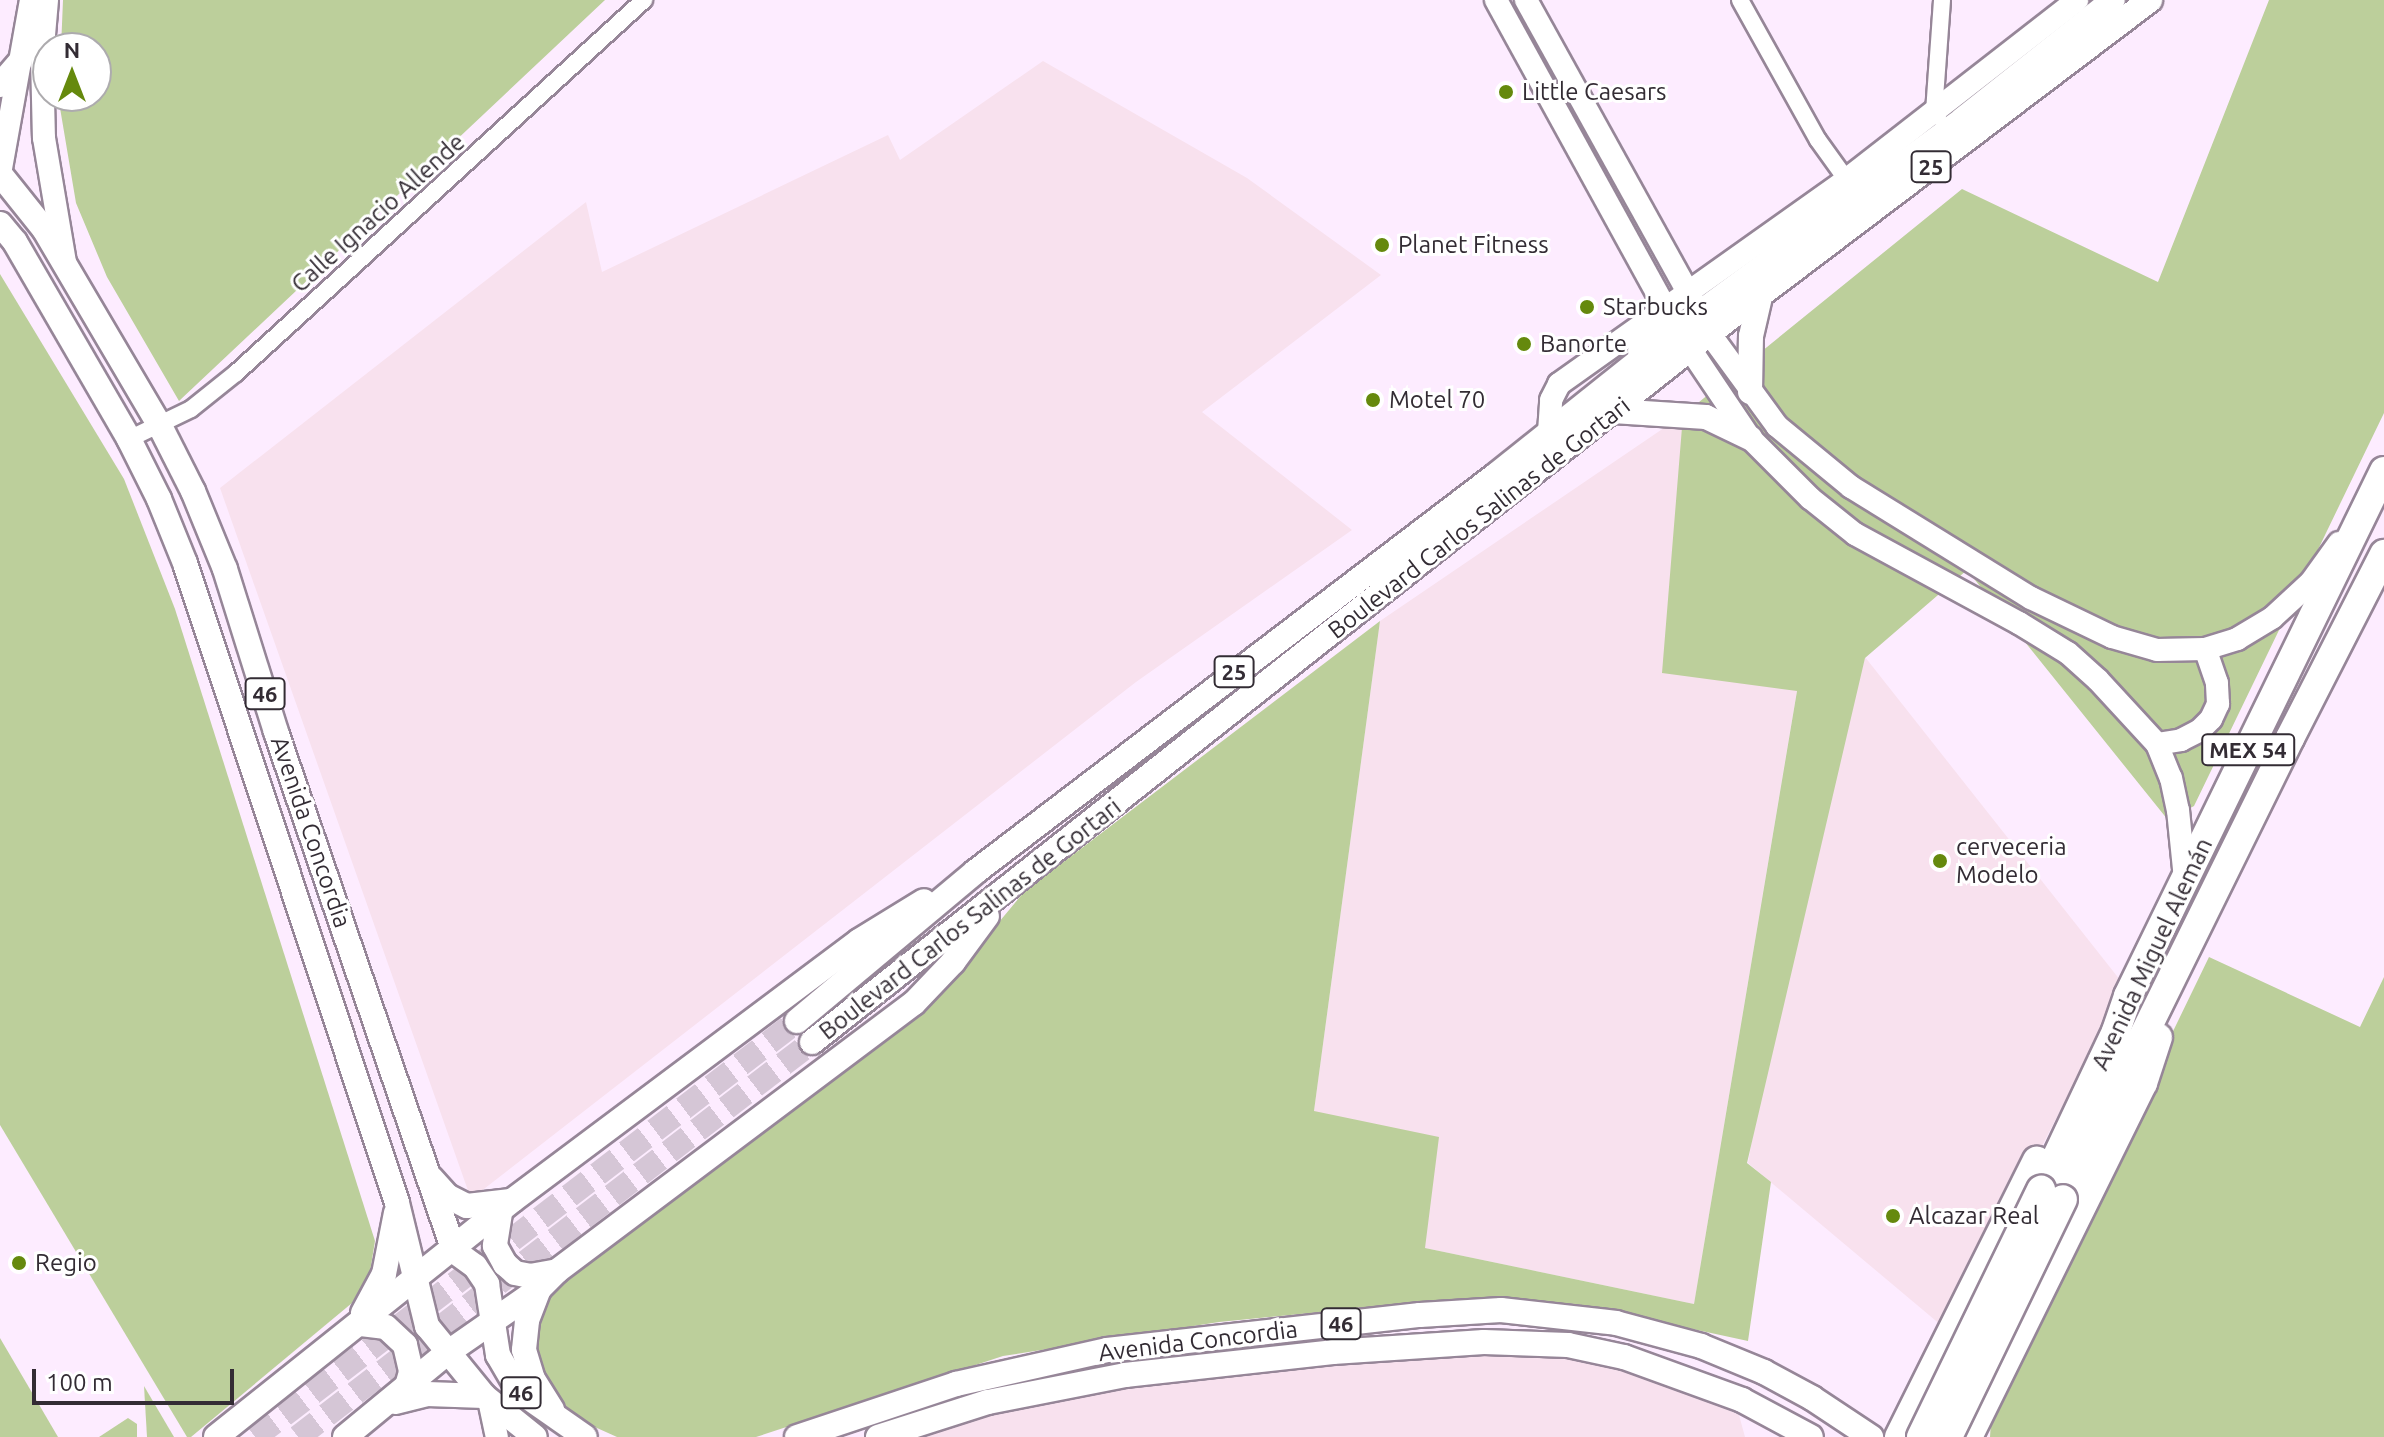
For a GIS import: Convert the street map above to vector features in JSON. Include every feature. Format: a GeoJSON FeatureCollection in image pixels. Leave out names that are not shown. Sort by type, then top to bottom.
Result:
{"type":"FeatureCollection","features":[{"type":"Feature","properties":{"kind":"highway","name":"Avenida Miguel Alemán"},"geometry":{"type":"LineString","coordinates":[[1966,1435],[2128,1037],[2128,996],[2382,476]]}},
{"type":"Feature","properties":{"kind":"highway","name":"Avenida Miguel Alemán"},"geometry":{"type":"LineString","coordinates":[[1921,1437],[2128,1037],[2157,1009],[2384,554]]}},
{"type":"Feature","properties":{"kind":"highway"},"geometry":{"type":"LineString","coordinates":[[1899,1437],[2095,1037],[2128,996]]}},
{"type":"Feature","properties":{"kind":"highway"},"geometry":{"type":"LineString","coordinates":[[1966,1435],[1988,1397],[2143,1083],[2158,1037],[2157,1009]]}},
{"type":"Feature","properties":{"kind":"highway"},"geometry":{"type":"LineString","coordinates":[[1933,1368],[1935,1399],[1947,1410],[1961,1411],[1988,1397]]}},
{"type":"Feature","properties":{"kind":"main road","name":"Boulevard Carlos Salinas de Gortari"},"geometry":{"type":"LineString","coordinates":[[812,1042],[997,900],[1613,411],[1684,340],[1699,314],[1852,187],[2113,0]]}},
{"type":"Feature","properties":{"kind":"main road","name":"Boulevard Carlos Salinas de Gortari"},"geometry":{"type":"LineString","coordinates":[[1699,314],[1760,297],[2150,0]]}},
{"type":"Feature","properties":{"kind":"main road"},"geometry":{"type":"LineString","coordinates":[[0,85],[19,63]]}},
{"type":"Feature","properties":{"kind":"main road","name":"Avenida Concordia"},"geometry":{"type":"LineString","coordinates":[[0,174],[36,218],[65,263],[160,426],[193,491],[225,569],[454,1251],[482,1274],[498,1355],[519,1391],[562,1424],[585,1437]]}},
{"type":"Feature","properties":{"kind":"main road","name":"Avenida Concordia"},"geometry":{"type":"LineString","coordinates":[[0,174],[7,233],[129,439],[159,499],[185,563],[397,1203],[421,1313],[447,1353],[487,1398],[508,1432],[535,1437]]}},
{"type":"Feature","properties":{"kind":"main road"},"geometry":{"type":"LineString","coordinates":[[1750,392],[1751,336],[1760,297]]}},
{"type":"Feature","properties":{"kind":"main road"},"geometry":{"type":"LineString","coordinates":[[1609,384],[1648,342],[1666,309]]}},
{"type":"Feature","properties":{"kind":"main road","name":"Boulevard Carlos Salinas de Gortari"},"geometry":{"type":"LineString","coordinates":[[797,1021],[975,872],[1609,384],[1684,340]]}},
{"type":"Feature","properties":{"kind":"main road"},"geometry":{"type":"LineString","coordinates":[[1613,411],[1706,417],[1750,438]]}},
{"type":"Feature","properties":{"kind":"main road"},"geometry":{"type":"LineString","coordinates":[[216,1437],[507,1206],[882,924],[975,872]]}},
{"type":"Feature","properties":{"kind":"main road"},"geometry":{"type":"LineString","coordinates":[[345,1437],[447,1353],[539,1289],[557,1271],[914,1003],[973,937],[997,900]]}},
{"type":"Feature","properties":{"kind":"main road"},"geometry":{"type":"LineString","coordinates":[[423,1165],[435,1185],[458,1203],[476,1208],[507,1206]]}},
{"type":"Feature","properties":{"kind":"main road"},"geometry":{"type":"LineString","coordinates":[[355,1328],[372,1302],[384,1274],[397,1203]]}},
{"type":"Feature","properties":{"kind":"main road"},"geometry":{"type":"LineString","coordinates":[[507,1206],[495,1246],[505,1264],[515,1273],[530,1276],[557,1271]]}},
{"type":"Feature","properties":{"kind":"main road"},"geometry":{"type":"LineString","coordinates":[[539,1289],[527,1321],[526,1364],[562,1424]]}},
{"type":"Feature","properties":{"kind":"main road","name":"Avenida Concordia"},"geometry":{"type":"LineString","coordinates":[[797,1437],[926,1393],[1081,1355],[1420,1315],[1501,1310],[1616,1323],[1701,1346],[1764,1372],[1812,1398],[1871,1437]]}},
{"type":"Feature","properties":{"kind":"main road"},"geometry":{"type":"LineString","coordinates":[[355,1328],[386,1327],[405,1345],[411,1372],[398,1396]]}},
{"type":"Feature","properties":{"kind":"main road","name":"Avenida Concordia"},"geometry":{"type":"LineString","coordinates":[[878,1437],[988,1402],[1125,1375],[1333,1352],[1484,1342],[1568,1345],[1624,1357],[1742,1400],[1811,1437]]}},
{"type":"Feature","properties":{"kind":"main road"},"geometry":{"type":"LineString","coordinates":[[398,1396],[427,1394],[487,1398]]}},
{"type":"Feature","properties":{"kind":"street"},"geometry":{"type":"LineString","coordinates":[[0,174],[31,0]]}},
{"type":"Feature","properties":{"kind":"street"},"geometry":{"type":"LineString","coordinates":[[47,0],[42,58],[44,138],[65,263]]}},
{"type":"Feature","properties":{"kind":"street","name":"Calle Ignacio Allende"},"geometry":{"type":"LineString","coordinates":[[129,439],[191,409],[236,373],[644,0]]}},
{"type":"Feature","properties":{"kind":"street"},"geometry":{"type":"LineString","coordinates":[[1496,0],[1666,309],[1750,438],[1810,498],[1855,534],[2019,623],[2068,653],[2098,680],[2157,744],[2171,778],[2185,879]]}},
{"type":"Feature","properties":{"kind":"street"},"geometry":{"type":"LineString","coordinates":[[1526,0],[1699,314],[1750,392],[1777,426],[1839,478],[1917,530],[2031,598],[2112,637],[2157,650],[2205,649],[2237,639],[2272,618],[2311,582],[2382,476]]}},
{"type":"Feature","properties":{"kind":"street"},"geometry":{"type":"LineString","coordinates":[[1666,256],[1678,266],[1705,271],[1732,263],[1852,187],[1818,140],[1740,0]]}},
{"type":"Feature","properties":{"kind":"street"},"geometry":{"type":"LineString","coordinates":[[1942,0],[1942,121]]}},
{"type":"Feature","properties":{"kind":"street"},"geometry":{"type":"LineString","coordinates":[[1942,121],[2077,0]]}},
{"type":"Feature","properties":{"kind":"street"},"geometry":{"type":"LineString","coordinates":[[1699,314],[1732,263]]}},
{"type":"Feature","properties":{"kind":"street"},"geometry":{"type":"LineString","coordinates":[[1549,432],[1551,400],[1559,384],[1666,309],[1699,314]]}},
{"type":"Feature","properties":{"kind":"street"},"geometry":{"type":"LineString","coordinates":[[2157,744],[2181,740],[2199,731],[2211,719],[2218,704],[2217,683],[2205,649]]}},
{"type":"Feature","properties":{"kind":"shaded area"},"geometry":{"type":"Polygon","coordinates":[[[1043,61],[1247,178],[1381,275],[1202,412],[1352,530],[1136,682],[471,1199],[220,488],[586,202],[602,272],[888,135],[900,160],[1043,61]]]}},
{"type":"Feature","properties":{"kind":"shaded area"},"geometry":{"type":"Polygon","coordinates":[[[1683,415],[1797,690],[1694,1304],[1425,1248],[1314,1111],[1380,621],[1683,415]]]}},
{"type":"Feature","properties":{"kind":"shaded area"},"geometry":{"type":"Polygon","coordinates":[[[1865,657],[2124,985],[1948,1331],[1748,1163],[1780,984],[1865,657]]]}},
{"type":"Feature","properties":{"kind":"shaded area"},"geometry":{"type":"Polygon","coordinates":[[[1500,1348],[1593,1360],[1679,1387],[1739,1415],[1745,1437],[892,1437],[1088,1386],[1500,1348]]]}},
{"type":"Feature","properties":{"kind":"green space"},"geometry":{"type":"Polygon","coordinates":[[[63,0],[605,0],[179,401],[107,277],[76,203],[61,112],[112,112],[112,32],[62,32],[63,0]]]}},
{"type":"Feature","properties":{"kind":"green space"},"geometry":{"type":"Polygon","coordinates":[[[2269,0],[2384,0],[2384,413],[2194,806],[2168,820],[1967,570],[1865,658],[1747,1163],[1771,1182],[1748,1341],[1577,1304],[1443,1300],[1219,1322],[1003,1356],[756,1437],[617,1437],[577,1419],[552,1398],[534,1372],[538,1315],[554,1289],[939,994],[1024,892],[1380,621],[1314,1111],[1439,1137],[1425,1248],[1694,1304],[1797,691],[1662,673],[1683,415],[1962,189],[2158,282],[2269,0]]]}},
{"type":"Feature","properties":{"kind":"green space"},"geometry":{"type":"Polygon","coordinates":[[[0,274],[124,479],[175,609],[375,1241],[370,1272],[352,1303],[191,1437],[187,1437],[0,1125],[0,274]]]}},
{"type":"Feature","properties":{"kind":"green space"},"geometry":{"type":"Polygon","coordinates":[[[2209,957],[2360,1027],[2384,977],[2384,1437],[1990,1437],[1992,1405],[2209,957]]]}},
{"type":"Feature","properties":{"kind":"green space"},"geometry":{"type":"Polygon","coordinates":[[[0,1338],[58,1437],[0,1437],[0,1338]]]}},
{"type":"Feature","properties":{"kind":"green space"},"geometry":{"type":"Polygon","coordinates":[[[144,1386],[174,1437],[147,1437],[144,1386]]]}},
{"type":"Feature","properties":{"kind":"green space"},"geometry":{"type":"Polygon","coordinates":[[[128,1418],[137,1424],[137,1437],[99,1437],[128,1418]]]}},
{"type":"Feature","properties":{"kind":"tunnel"},"geometry":{"type":"LineString","coordinates":[[255,1437],[797,1021]]}},
{"type":"Feature","properties":{"kind":"tunnel"},"geometry":{"type":"LineString","coordinates":[[298,1437],[812,1042]]}},
{"type":"Feature","properties":{"kind":"place","name":"Little Caesars"},"geometry":{"type":"Point","coordinates":[1506,92]}},
{"type":"Feature","properties":{"kind":"place","name":"Planet Fitness"},"geometry":{"type":"Point","coordinates":[1382,245]}},
{"type":"Feature","properties":{"kind":"place","name":"Starbucks"},"geometry":{"type":"Point","coordinates":[1587,307]}},
{"type":"Feature","properties":{"kind":"place","name":"Banorte"},"geometry":{"type":"Point","coordinates":[1524,344]}},
{"type":"Feature","properties":{"kind":"place","name":"Motel 70"},"geometry":{"type":"Point","coordinates":[1373,400]}},
{"type":"Feature","properties":{"kind":"place","name":"cerveceria Modelo"},"geometry":{"type":"Point","coordinates":[1940,861]}},
{"type":"Feature","properties":{"kind":"place","name":"Alcazar Real"},"geometry":{"type":"Point","coordinates":[1893,1216]}},
{"type":"Feature","properties":{"kind":"place","name":"Regio"},"geometry":{"type":"Point","coordinates":[19,1263]}}]}
